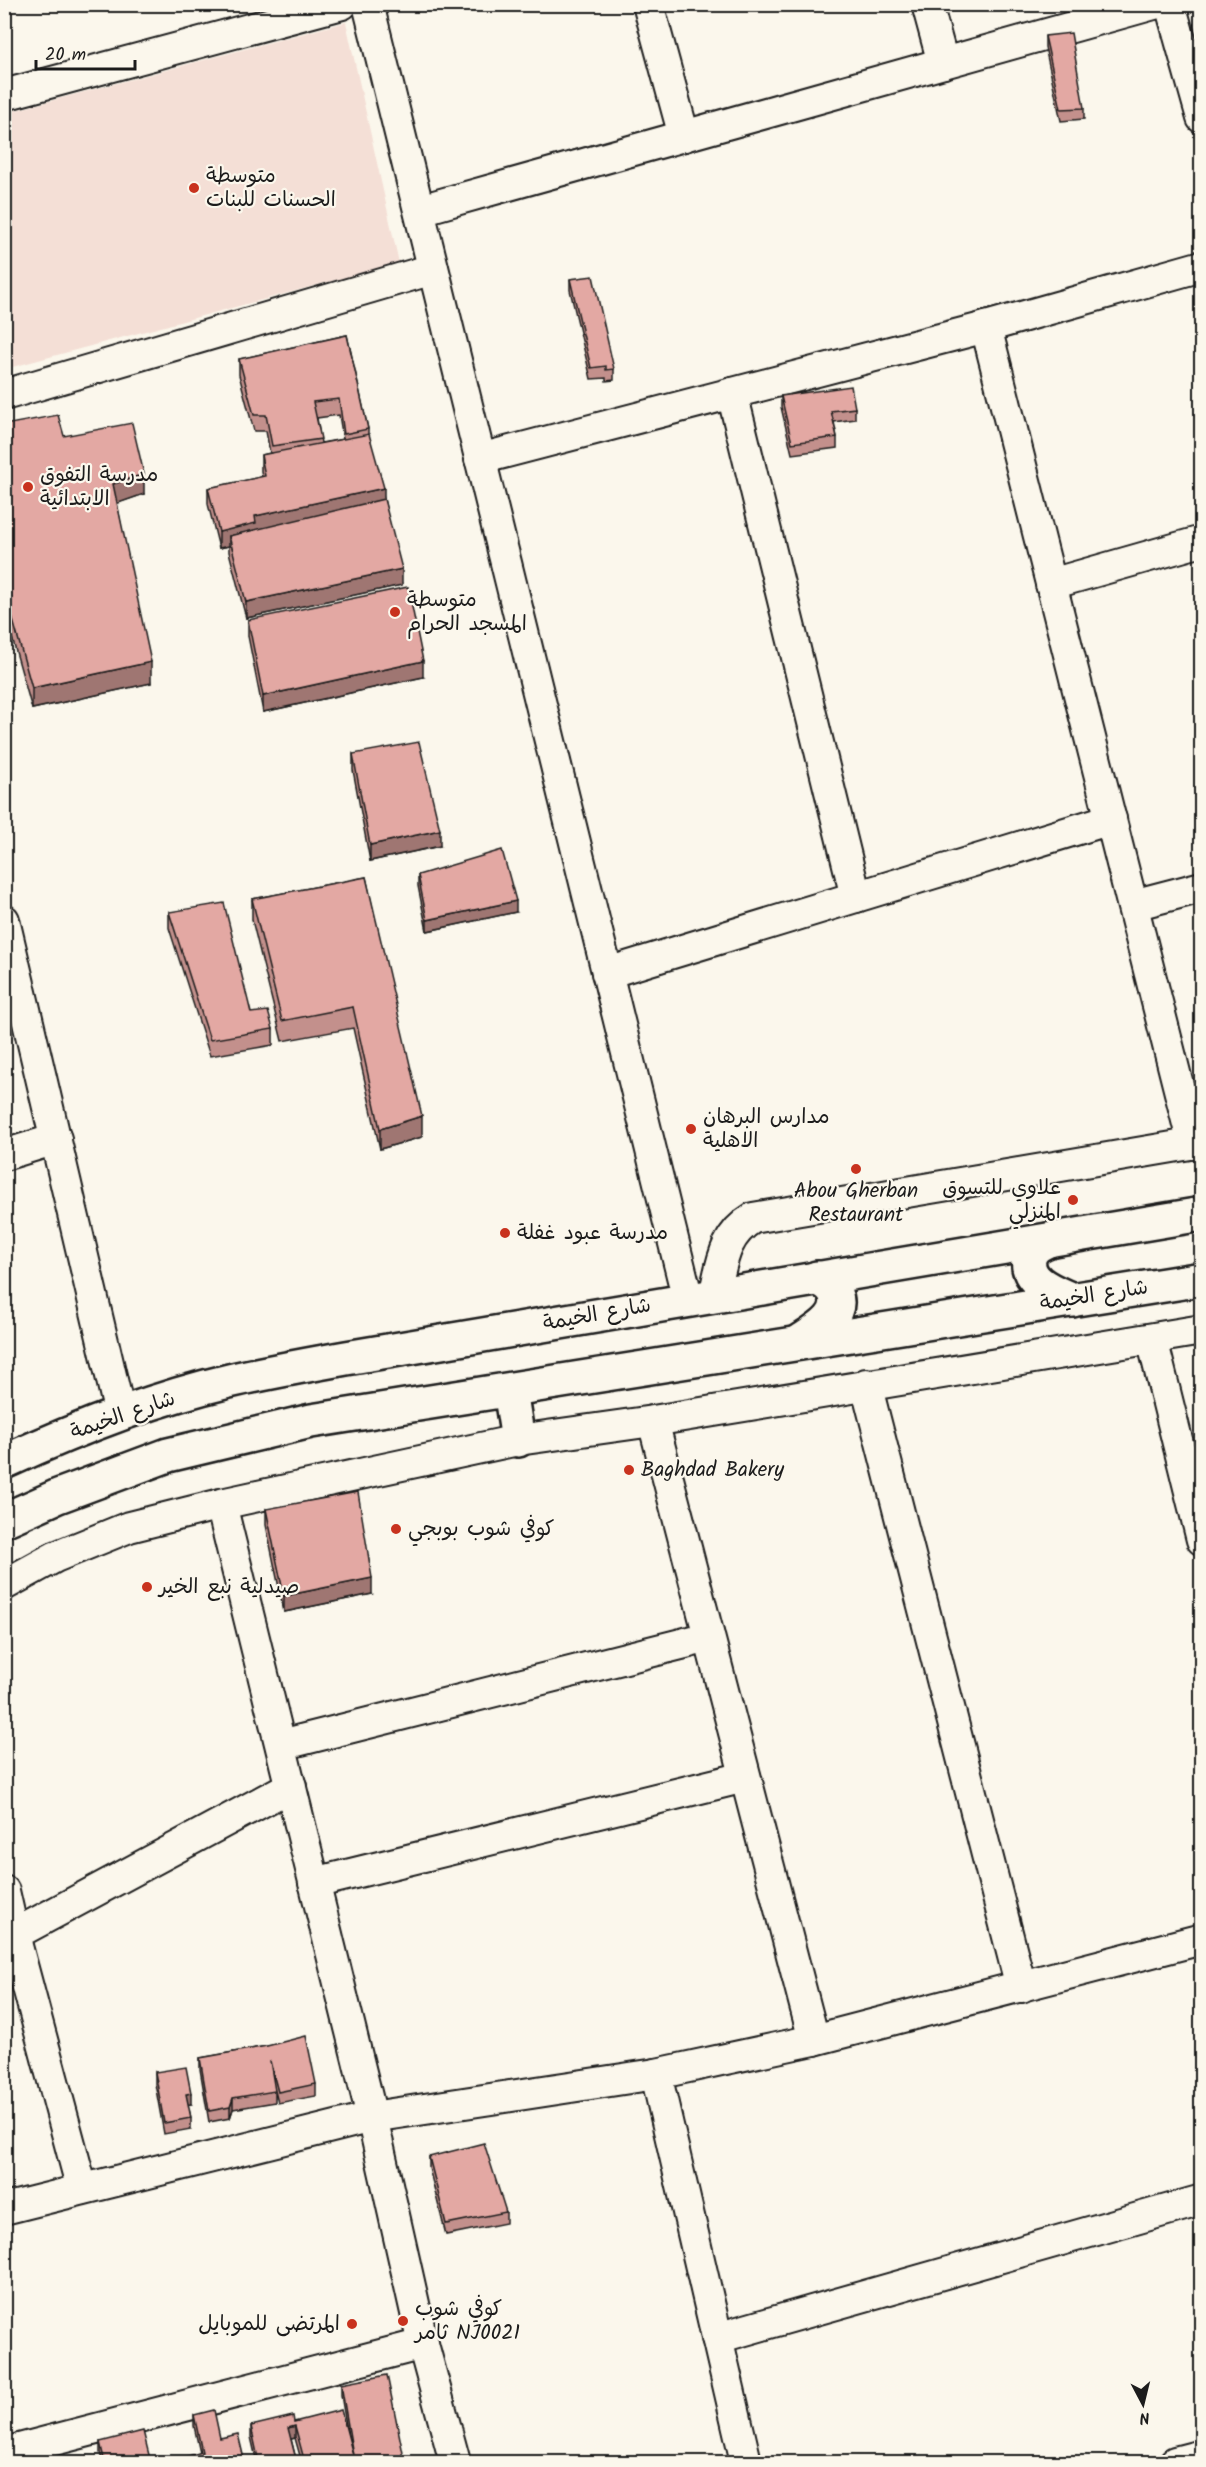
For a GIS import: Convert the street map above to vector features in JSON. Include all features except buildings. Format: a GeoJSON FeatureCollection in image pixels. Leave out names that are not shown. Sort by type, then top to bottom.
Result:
{"type":"FeatureCollection","features":[{"type":"Feature","properties":{"kind":"street"},"geometry":{"type":"LineString","coordinates":[[4,95],[342,4]]}},
{"type":"Feature","properties":{"kind":"street"},"geometry":{"type":"LineString","coordinates":[[368,4],[607,973],[701,1298]]}},
{"type":"Feature","properties":{"kind":"street"},"geometry":{"type":"LineString","coordinates":[[648,4],[684,136]]}},
{"type":"Feature","properties":{"kind":"street"},"geometry":{"type":"LineString","coordinates":[[927,4],[943,63]]}},
{"type":"Feature","properties":{"kind":"street"},"geometry":{"type":"LineString","coordinates":[[420,210],[1154,4]]}},
{"type":"Feature","properties":{"kind":"street"},"geometry":{"type":"LineString","coordinates":[[1170,4],[1202,118]]}},
{"type":"Feature","properties":{"kind":"street"},"geometry":{"type":"LineString","coordinates":[[480,459],[986,327],[1202,266]]}},
{"type":"Feature","properties":{"kind":"street"},"geometry":{"type":"LineString","coordinates":[[4,395],[434,269]]}},
{"type":"Feature","properties":{"kind":"street"},"geometry":{"type":"LineString","coordinates":[[701,1298],[731,1236],[740,1225],[753,1218],[1197,1143],[1133,905],[986,327]]}},
{"type":"Feature","properties":{"kind":"street"},"geometry":{"type":"LineString","coordinates":[[732,393],[856,897]]}},
{"type":"Feature","properties":{"kind":"street"},"geometry":{"type":"LineString","coordinates":[[1051,584],[1202,541]]}},
{"type":"Feature","properties":{"kind":"street"},"geometry":{"type":"LineString","coordinates":[[607,973],[1111,819]]}},
{"type":"Feature","properties":{"kind":"street"},"geometry":{"type":"LineString","coordinates":[[1133,905],[1202,887]]}},
{"type":"Feature","properties":{"kind":"street"},"geometry":{"type":"LineString","coordinates":[[4,920],[120,1414]]}},
{"type":"Feature","properties":{"kind":"street"},"geometry":{"type":"LineString","coordinates":[[4,1155],[56,1139]]}},
{"type":"Feature","properties":{"kind":"street","name":"شارع الخيمة"},"geometry":{"type":"LineString","coordinates":[[4,1462],[120,1414],[228,1382],[346,1358],[1202,1214]]}},
{"type":"Feature","properties":{"kind":"street"},"geometry":{"type":"LineString","coordinates":[[1049,1240],[1039,1244],[1032,1251],[1029,1270],[1034,1279],[1072,1300]]}},
{"type":"Feature","properties":{"kind":"street"},"geometry":{"type":"LineString","coordinates":[[796,1344],[825,1324],[837,1308],[837,1298],[833,1289],[826,1282],[817,1278]]}},
{"type":"Feature","properties":{"kind":"street","name":"شارع الخيمة"},"geometry":{"type":"LineString","coordinates":[[4,1520],[58,1496],[168,1455],[311,1421],[1202,1279]]}},
{"type":"Feature","properties":{"kind":"street"},"geometry":{"type":"LineString","coordinates":[[4,1585],[55,1557],[129,1527],[221,1504],[518,1440],[1202,1330]]}},
{"type":"Feature","properties":{"kind":"street"},"geometry":{"type":"LineString","coordinates":[[1152,1339],[1202,1540]]}},
{"type":"Feature","properties":{"kind":"street"},"geometry":{"type":"LineString","coordinates":[[866,1384],[1021,1987]]}},
{"type":"Feature","properties":{"kind":"street"},"geometry":{"type":"LineString","coordinates":[[510,1390],[518,1440]]}},
{"type":"Feature","properties":{"kind":"street"},"geometry":{"type":"LineString","coordinates":[[653,1420],[814,2040]]}},
{"type":"Feature","properties":{"kind":"street"},"geometry":{"type":"LineString","coordinates":[[221,1504],[372,2117],[423,2344],[454,2463]]}},
{"type":"Feature","properties":{"kind":"street"},"geometry":{"type":"LineString","coordinates":[[281,1745],[709,1637]]}},
{"type":"Feature","properties":{"kind":"street"},"geometry":{"type":"LineString","coordinates":[[314,1883],[746,1777]]}},
{"type":"Feature","properties":{"kind":"street"},"geometry":{"type":"LineString","coordinates":[[9,1937],[291,1786]]}},
{"type":"Feature","properties":{"kind":"street"},"geometry":{"type":"LineString","coordinates":[[4,1891],[9,1937],[82,2189]]}},
{"type":"Feature","properties":{"kind":"street"},"geometry":{"type":"LineString","coordinates":[[4,2209],[372,2117],[656,2074],[814,2040],[1202,1939]]}},
{"type":"Feature","properties":{"kind":"street"},"geometry":{"type":"LineString","coordinates":[[656,2074],[746,2463]]}},
{"type":"Feature","properties":{"kind":"street"},"geometry":{"type":"LineString","coordinates":[[717,2338],[1202,2200]]}},
{"type":"Feature","properties":{"kind":"street"},"geometry":{"type":"LineString","coordinates":[[4,2453],[423,2344]]}},
{"type":"Feature","properties":{"kind":"street"},"geometry":{"type":"LineString","coordinates":[[1175,2463],[1202,2455]]}},
{"type":"Feature","properties":{"kind":"shaded area","name":"متوسطة الحسنات للبنات"},"geometry":{"type":"Polygon","coordinates":[[[346,22],[399,263],[5,369],[5,113],[346,22]]]}},
{"type":"Feature","properties":{"kind":"place","name":"متوسطة الحسنات للبنات"},"geometry":{"type":"Point","coordinates":[194,188]}},
{"type":"Feature","properties":{"kind":"place","name":"مدرسة التفوق الابتدائية"},"geometry":{"type":"Point","coordinates":[28,487]}},
{"type":"Feature","properties":{"kind":"place","name":"متوسطة المسجد الحرام"},"geometry":{"type":"Point","coordinates":[395,612]}},
{"type":"Feature","properties":{"kind":"place","name":"مدارس البرهان الاهلية"},"geometry":{"type":"Point","coordinates":[691,1129]}},
{"type":"Feature","properties":{"kind":"place","name":"Abou Gherban Restaurant"},"geometry":{"type":"Point","coordinates":[856,1169]}},
{"type":"Feature","properties":{"kind":"place","name":"علاوي للتسوق المنزلي"},"geometry":{"type":"Point","coordinates":[1073,1200]}},
{"type":"Feature","properties":{"kind":"place","name":"مدرسة عبود غفلة"},"geometry":{"type":"Point","coordinates":[505,1233]}},
{"type":"Feature","properties":{"kind":"place","name":"Baghdad Bakery"},"geometry":{"type":"Point","coordinates":[629,1470]}},
{"type":"Feature","properties":{"kind":"place","name":"كوفي شوب بوبجي"},"geometry":{"type":"Point","coordinates":[396,1529]}},
{"type":"Feature","properties":{"kind":"place","name":"صيدلية نبع الخير"},"geometry":{"type":"Point","coordinates":[147,1587]}},
{"type":"Feature","properties":{"kind":"place","name":"كوفي شوب ثامر NJ0021"},"geometry":{"type":"Point","coordinates":[403,2321]}},
{"type":"Feature","properties":{"kind":"place","name":"المرتضى للموبايل"},"geometry":{"type":"Point","coordinates":[352,2324]}}]}
